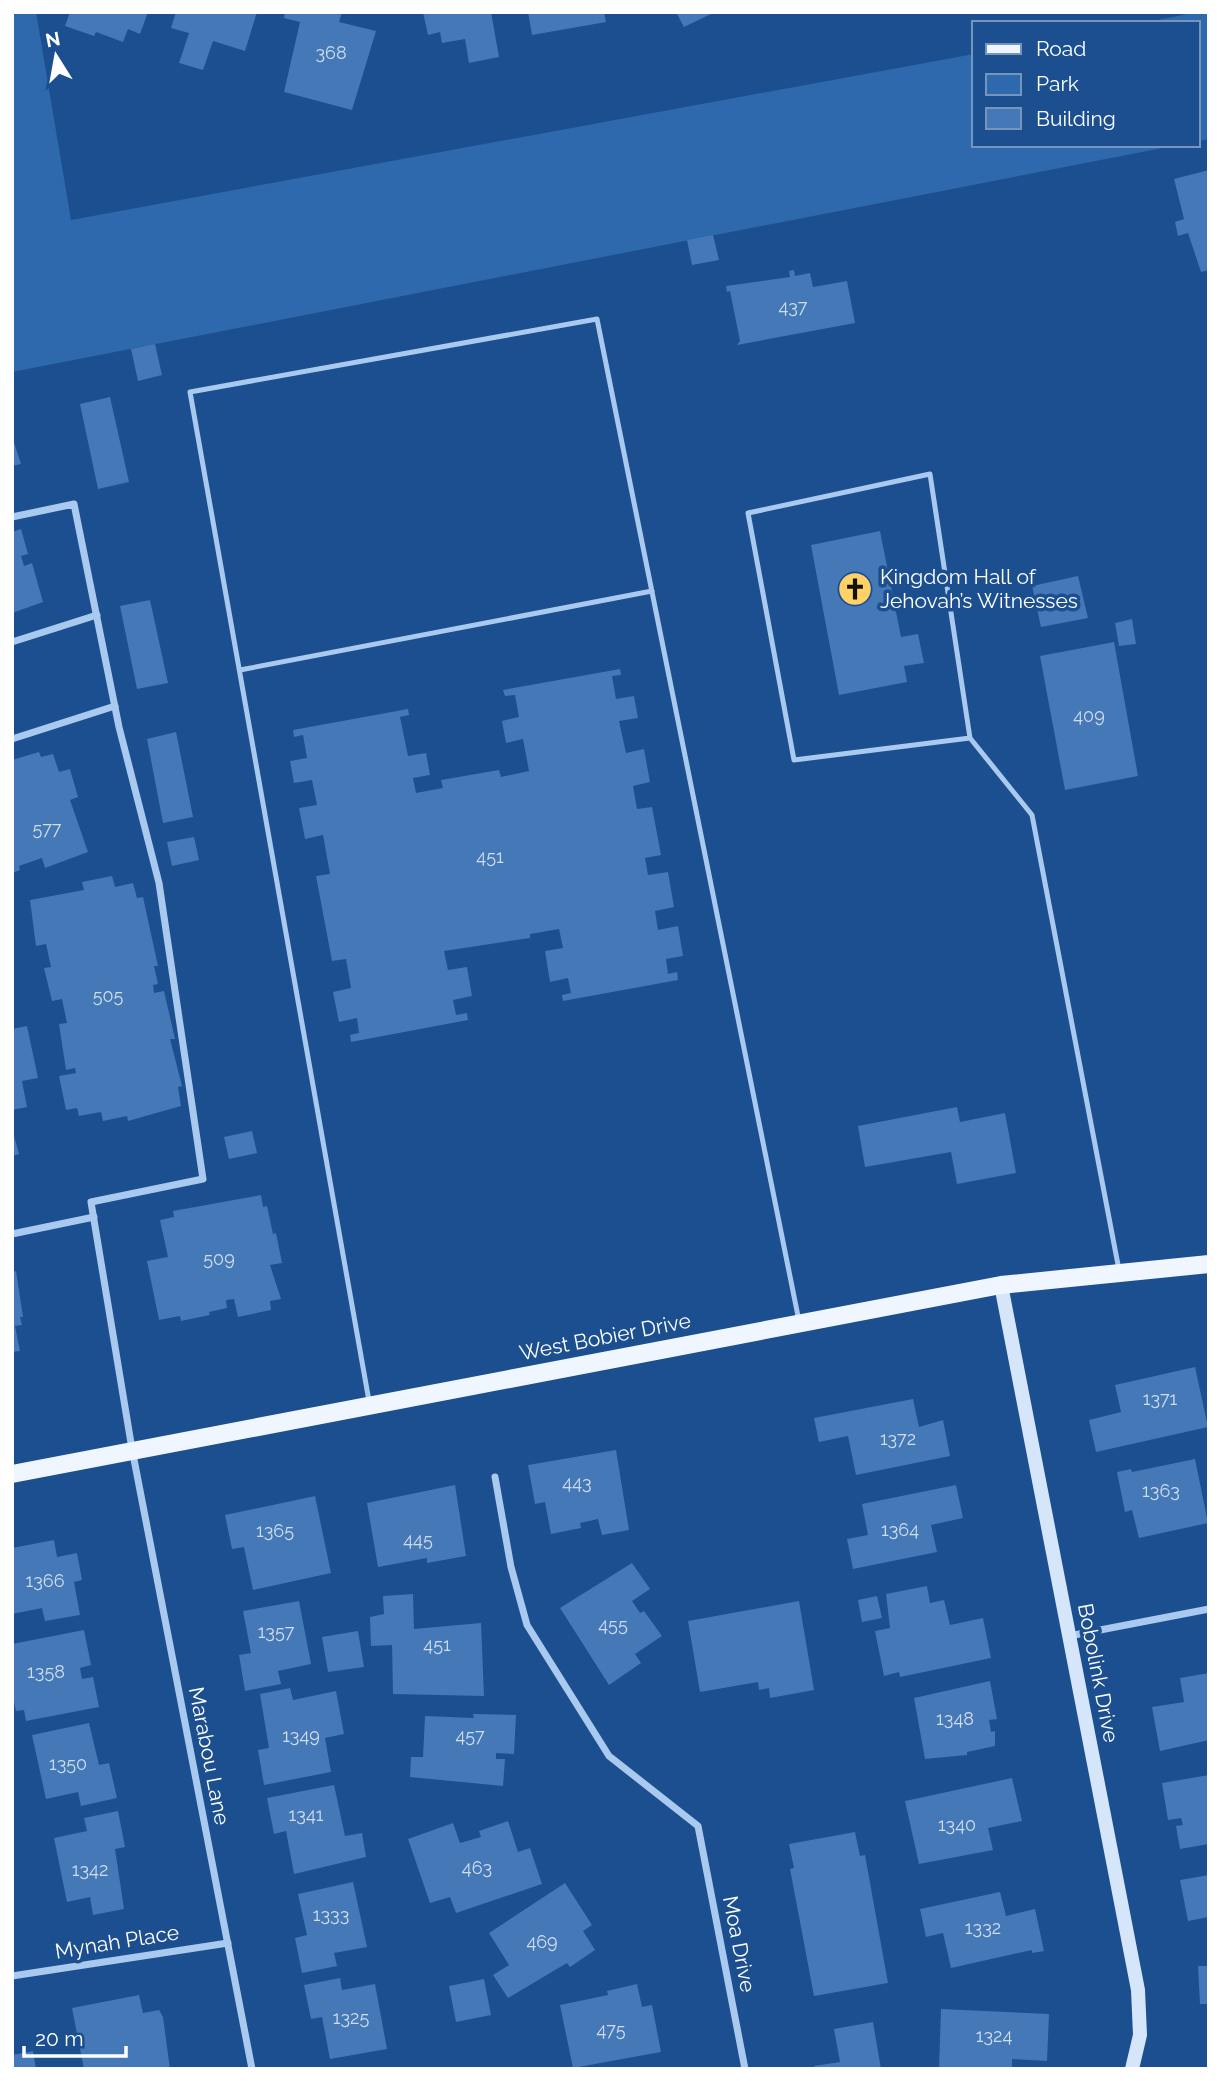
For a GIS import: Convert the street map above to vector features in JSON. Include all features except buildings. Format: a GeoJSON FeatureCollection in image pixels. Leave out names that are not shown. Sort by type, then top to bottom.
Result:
{"type":"FeatureCollection","features":[{"type":"Feature","properties":{"kind":"main road","name":"West Bobier Drive"},"geometry":{"type":"LineString","coordinates":[[12,1474],[1001,1285],[1209,1264]]}},
{"type":"Feature","properties":{"kind":"street"},"geometry":{"type":"LineString","coordinates":[[12,517],[74,504],[115,706],[159,883],[203,1179],[91,1202],[94,1217],[12,1234]]}},
{"type":"Feature","properties":{"kind":"street"},"geometry":{"type":"LineString","coordinates":[[12,642],[97,615]]}},
{"type":"Feature","properties":{"kind":"street"},"geometry":{"type":"LineString","coordinates":[[12,739],[115,706]]}},
{"type":"Feature","properties":{"kind":"street","name":"Marabou Lane"},"geometry":{"type":"LineString","coordinates":[[94,1217],[132,1449],[252,2069]]}},
{"type":"Feature","properties":{"kind":"street","name":"Bobolink Drive"},"geometry":{"type":"LineString","coordinates":[[1001,1285],[1138,1990],[1140,2035],[1132,2069]]}},
{"type":"Feature","properties":{"kind":"street","name":"Moa Drive"},"geometry":{"type":"LineString","coordinates":[[495,1477],[511,1567],[527,1625],[609,1756],[698,1826],[745,2069]]}},
{"type":"Feature","properties":{"kind":"street"},"geometry":{"type":"LineString","coordinates":[[1069,1636],[1209,1609]]}},
{"type":"Feature","properties":{"kind":"street","name":"Mynah Place"},"geometry":{"type":"LineString","coordinates":[[12,1976],[228,1943]]}},
{"type":"Feature","properties":{"kind":"lane"},"geometry":{"type":"LineString","coordinates":[[370,1404],[190,392],[597,319],[800,1323]]}},
{"type":"Feature","properties":{"kind":"lane"},"geometry":{"type":"LineString","coordinates":[[970,738],[794,760],[748,513],[930,474],[970,738],[1032,815],[1120,1273]]}},
{"type":"Feature","properties":{"kind":"lane"},"geometry":{"type":"LineString","coordinates":[[240,670],[652,591]]}},
{"type":"Feature","properties":{"kind":"green space"},"geometry":{"type":"Polygon","coordinates":[[[12,12],[36,12],[71,220],[972,54],[972,147],[1168,147],[12,372],[12,12]]]}},
{"type":"Feature","properties":{"kind":"green space"},"geometry":{"type":"Polygon","coordinates":[[[1209,12],[1209,139],[1200,141],[1200,21],[1152,21],[1209,12]]]}},
{"type":"Feature","properties":{"kind":"place","name":"Kingdom Hall of Jehovah’s Witnesses"},"geometry":{"type":"Point","coordinates":[855,589]}}]}
